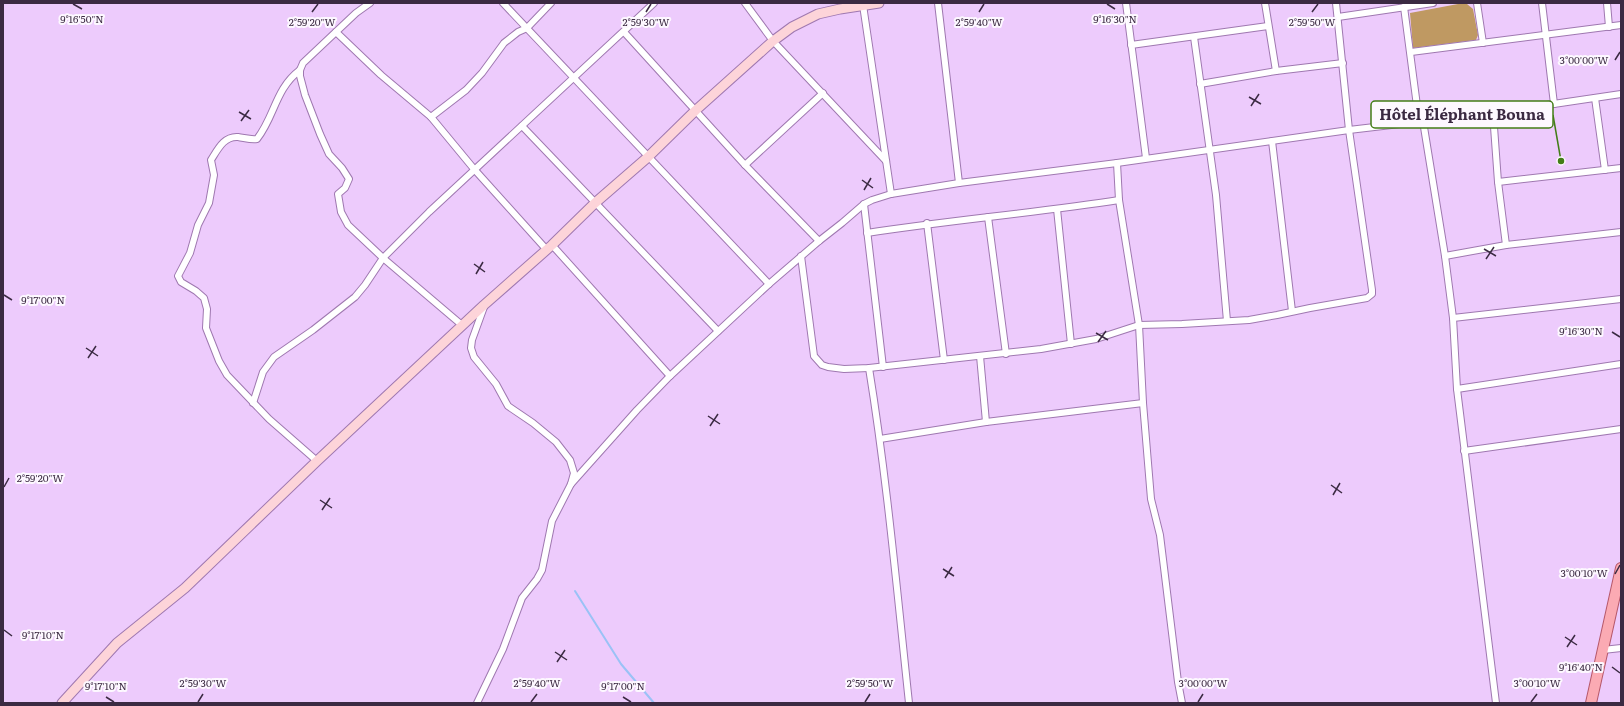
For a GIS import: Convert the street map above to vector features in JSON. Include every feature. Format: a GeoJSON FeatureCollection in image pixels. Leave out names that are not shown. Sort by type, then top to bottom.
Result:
{"type":"FeatureCollection","features":[{"type":"Feature","properties":{"kind":"main road"},"geometry":{"type":"LineString","coordinates":[[1591,703],[1621,568]]}},
{"type":"Feature","properties":{"kind":"street"},"geometry":{"type":"LineString","coordinates":[[317,461],[253,403],[227,375],[219,361],[206,328],[207,309],[204,298],[181,282],[178,276],[190,253],[198,225],[209,203],[214,175],[211,160],[224,141],[237,137],[249,140],[257,139],[267,124],[284,85],[300,70],[310,55],[370,3]]}},
{"type":"Feature","properties":{"kind":"street"},"geometry":{"type":"LineString","coordinates":[[503,3],[648,158],[769,284]]}},
{"type":"Feature","properties":{"kind":"street"},"geometry":{"type":"LineString","coordinates":[[431,117],[466,90],[482,73],[504,44],[518,32],[527,28],[551,3]]}},
{"type":"Feature","properties":{"kind":"street"},"geometry":{"type":"LineString","coordinates":[[253,403],[263,372],[280,352],[313,330],[355,297],[383,258],[474,169],[574,79],[654,3]]}},
{"type":"Feature","properties":{"kind":"street"},"geometry":{"type":"LineString","coordinates":[[745,3],[773,41],[886,161]]}},
{"type":"Feature","properties":{"kind":"street"},"geometry":{"type":"LineString","coordinates":[[62,703],[117,643],[185,588],[317,461],[484,305],[549,247],[595,203],[648,158],[696,110],[773,41],[799,23],[818,14],[842,6],[879,3]]}},
{"type":"Feature","properties":{"kind":"street"},"geometry":{"type":"LineString","coordinates":[[938,3],[959,183]]}},
{"type":"Feature","properties":{"kind":"street"},"geometry":{"type":"LineString","coordinates":[[1126,3],[1146,158]]}},
{"type":"Feature","properties":{"kind":"street"},"geometry":{"type":"LineString","coordinates":[[1264,3],[1276,71]]}},
{"type":"Feature","properties":{"kind":"street"},"geometry":{"type":"LineString","coordinates":[[801,256],[814,356],[822,365],[835,369],[883,367],[1006,354],[1071,344],[1139,325],[1182,324],[1264,318],[1292,311],[1368,298],[1372,294],[1372,290],[1350,130],[1336,3]]}},
{"type":"Feature","properties":{"kind":"street"},"geometry":{"type":"LineString","coordinates":[[1338,17],[1433,3]]}},
{"type":"Feature","properties":{"kind":"street"},"geometry":{"type":"LineString","coordinates":[[1477,3],[1483,43]]}},
{"type":"Feature","properties":{"kind":"street"},"geometry":{"type":"LineString","coordinates":[[1542,3],[1554,104]]}},
{"type":"Feature","properties":{"kind":"street"},"geometry":{"type":"LineString","coordinates":[[1607,3],[1609,27]]}},
{"type":"Feature","properties":{"kind":"street"},"geometry":{"type":"LineString","coordinates":[[863,5],[891,194]]}},
{"type":"Feature","properties":{"kind":"street"},"geometry":{"type":"LineString","coordinates":[[1404,7],[1421,121],[1445,256],[1453,318],[1457,389],[1464,451],[1496,703]]}},
{"type":"Feature","properties":{"kind":"street"},"geometry":{"type":"LineString","coordinates":[[1410,52],[1621,25]]}},
{"type":"Feature","properties":{"kind":"street"},"geometry":{"type":"LineString","coordinates":[[1131,45],[1268,26]]}},
{"type":"Feature","properties":{"kind":"street"},"geometry":{"type":"LineString","coordinates":[[336,32],[381,75],[431,117],[474,169],[670,376]]}},
{"type":"Feature","properties":{"kind":"street"},"geometry":{"type":"LineString","coordinates":[[624,32],[745,165],[819,241]]}},
{"type":"Feature","properties":{"kind":"street"},"geometry":{"type":"LineString","coordinates":[[1194,37],[1211,148],[1228,321]]}},
{"type":"Feature","properties":{"kind":"street"},"geometry":{"type":"LineString","coordinates":[[1200,84],[1276,71],[1343,63]]}},
{"type":"Feature","properties":{"kind":"street"},"geometry":{"type":"LineString","coordinates":[[300,70],[306,95],[329,154],[342,168],[349,179],[345,188],[338,194],[340,208],[344,218],[353,230],[383,258],[463,326]]}},
{"type":"Feature","properties":{"kind":"street"},"geometry":{"type":"LineString","coordinates":[[745,165],[823,93]]}},
{"type":"Feature","properties":{"kind":"street"},"geometry":{"type":"LineString","coordinates":[[477,703],[503,649],[522,598],[542,570],[552,521],[572,484],[637,410],[670,376],[769,284],[864,204],[891,194],[959,183],[1117,163],[1211,148],[1493,113],[1621,94]]}},
{"type":"Feature","properties":{"kind":"street"},"geometry":{"type":"LineString","coordinates":[[1595,98],[1606,170]]}},
{"type":"Feature","properties":{"kind":"street"},"geometry":{"type":"LineString","coordinates":[[1493,113],[1498,182],[1506,245]]}},
{"type":"Feature","properties":{"kind":"street"},"geometry":{"type":"LineString","coordinates":[[522,126],[718,331]]}},
{"type":"Feature","properties":{"kind":"street"},"geometry":{"type":"LineString","coordinates":[[1272,141],[1292,311]]}},
{"type":"Feature","properties":{"kind":"street"},"geometry":{"type":"LineString","coordinates":[[1117,163],[1119,200],[1139,325],[1143,404],[1151,499],[1160,535],[1178,682],[1182,703]]}},
{"type":"Feature","properties":{"kind":"street"},"geometry":{"type":"LineString","coordinates":[[1498,182],[1621,168]]}},
{"type":"Feature","properties":{"kind":"street"},"geometry":{"type":"LineString","coordinates":[[867,233],[927,223],[1057,210],[1119,200]]}},
{"type":"Feature","properties":{"kind":"street"},"geometry":{"type":"LineString","coordinates":[[864,204],[883,367]]}},
{"type":"Feature","properties":{"kind":"street"},"geometry":{"type":"LineString","coordinates":[[1057,210],[1071,344]]}},
{"type":"Feature","properties":{"kind":"street"},"geometry":{"type":"LineString","coordinates":[[988,217],[1006,354]]}},
{"type":"Feature","properties":{"kind":"street"},"geometry":{"type":"LineString","coordinates":[[927,223],[944,360]]}},
{"type":"Feature","properties":{"kind":"street"},"geometry":{"type":"LineString","coordinates":[[1445,256],[1506,245],[1621,232]]}},
{"type":"Feature","properties":{"kind":"street"},"geometry":{"type":"LineString","coordinates":[[1453,318],[1621,299]]}},
{"type":"Feature","properties":{"kind":"street"},"geometry":{"type":"LineString","coordinates":[[484,305],[472,344],[474,357],[496,384],[508,406],[542,430],[563,450],[574,468],[572,484]]}},
{"type":"Feature","properties":{"kind":"street"},"geometry":{"type":"LineString","coordinates":[[980,356],[986,422]]}},
{"type":"Feature","properties":{"kind":"street"},"geometry":{"type":"LineString","coordinates":[[1457,389],[1621,364]]}},
{"type":"Feature","properties":{"kind":"street"},"geometry":{"type":"LineString","coordinates":[[869,368],[880,440],[909,703]]}},
{"type":"Feature","properties":{"kind":"street"},"geometry":{"type":"LineString","coordinates":[[880,440],[986,422],[1143,404]]}},
{"type":"Feature","properties":{"kind":"street"},"geometry":{"type":"LineString","coordinates":[[1464,451],[1621,429]]}},
{"type":"Feature","properties":{"kind":"street"},"geometry":{"type":"LineString","coordinates":[[1603,650],[1621,648]]}},
{"type":"Feature","properties":{"kind":"shaded area"},"geometry":{"type":"Polygon","coordinates":[[[1458,4],[1467,4],[1473,9],[1478,35],[1476,40],[1413,48],[1410,13],[1458,4]]]}},
{"type":"Feature","properties":{"kind":"waterway"},"geometry":{"type":"LineString","coordinates":[[575,591],[621,664],[654,703]]}},
{"type":"Feature","properties":{"kind":"place","name":"Hôtel Éléphant Bouna"},"geometry":{"type":"Point","coordinates":[1561,161]}}]}
